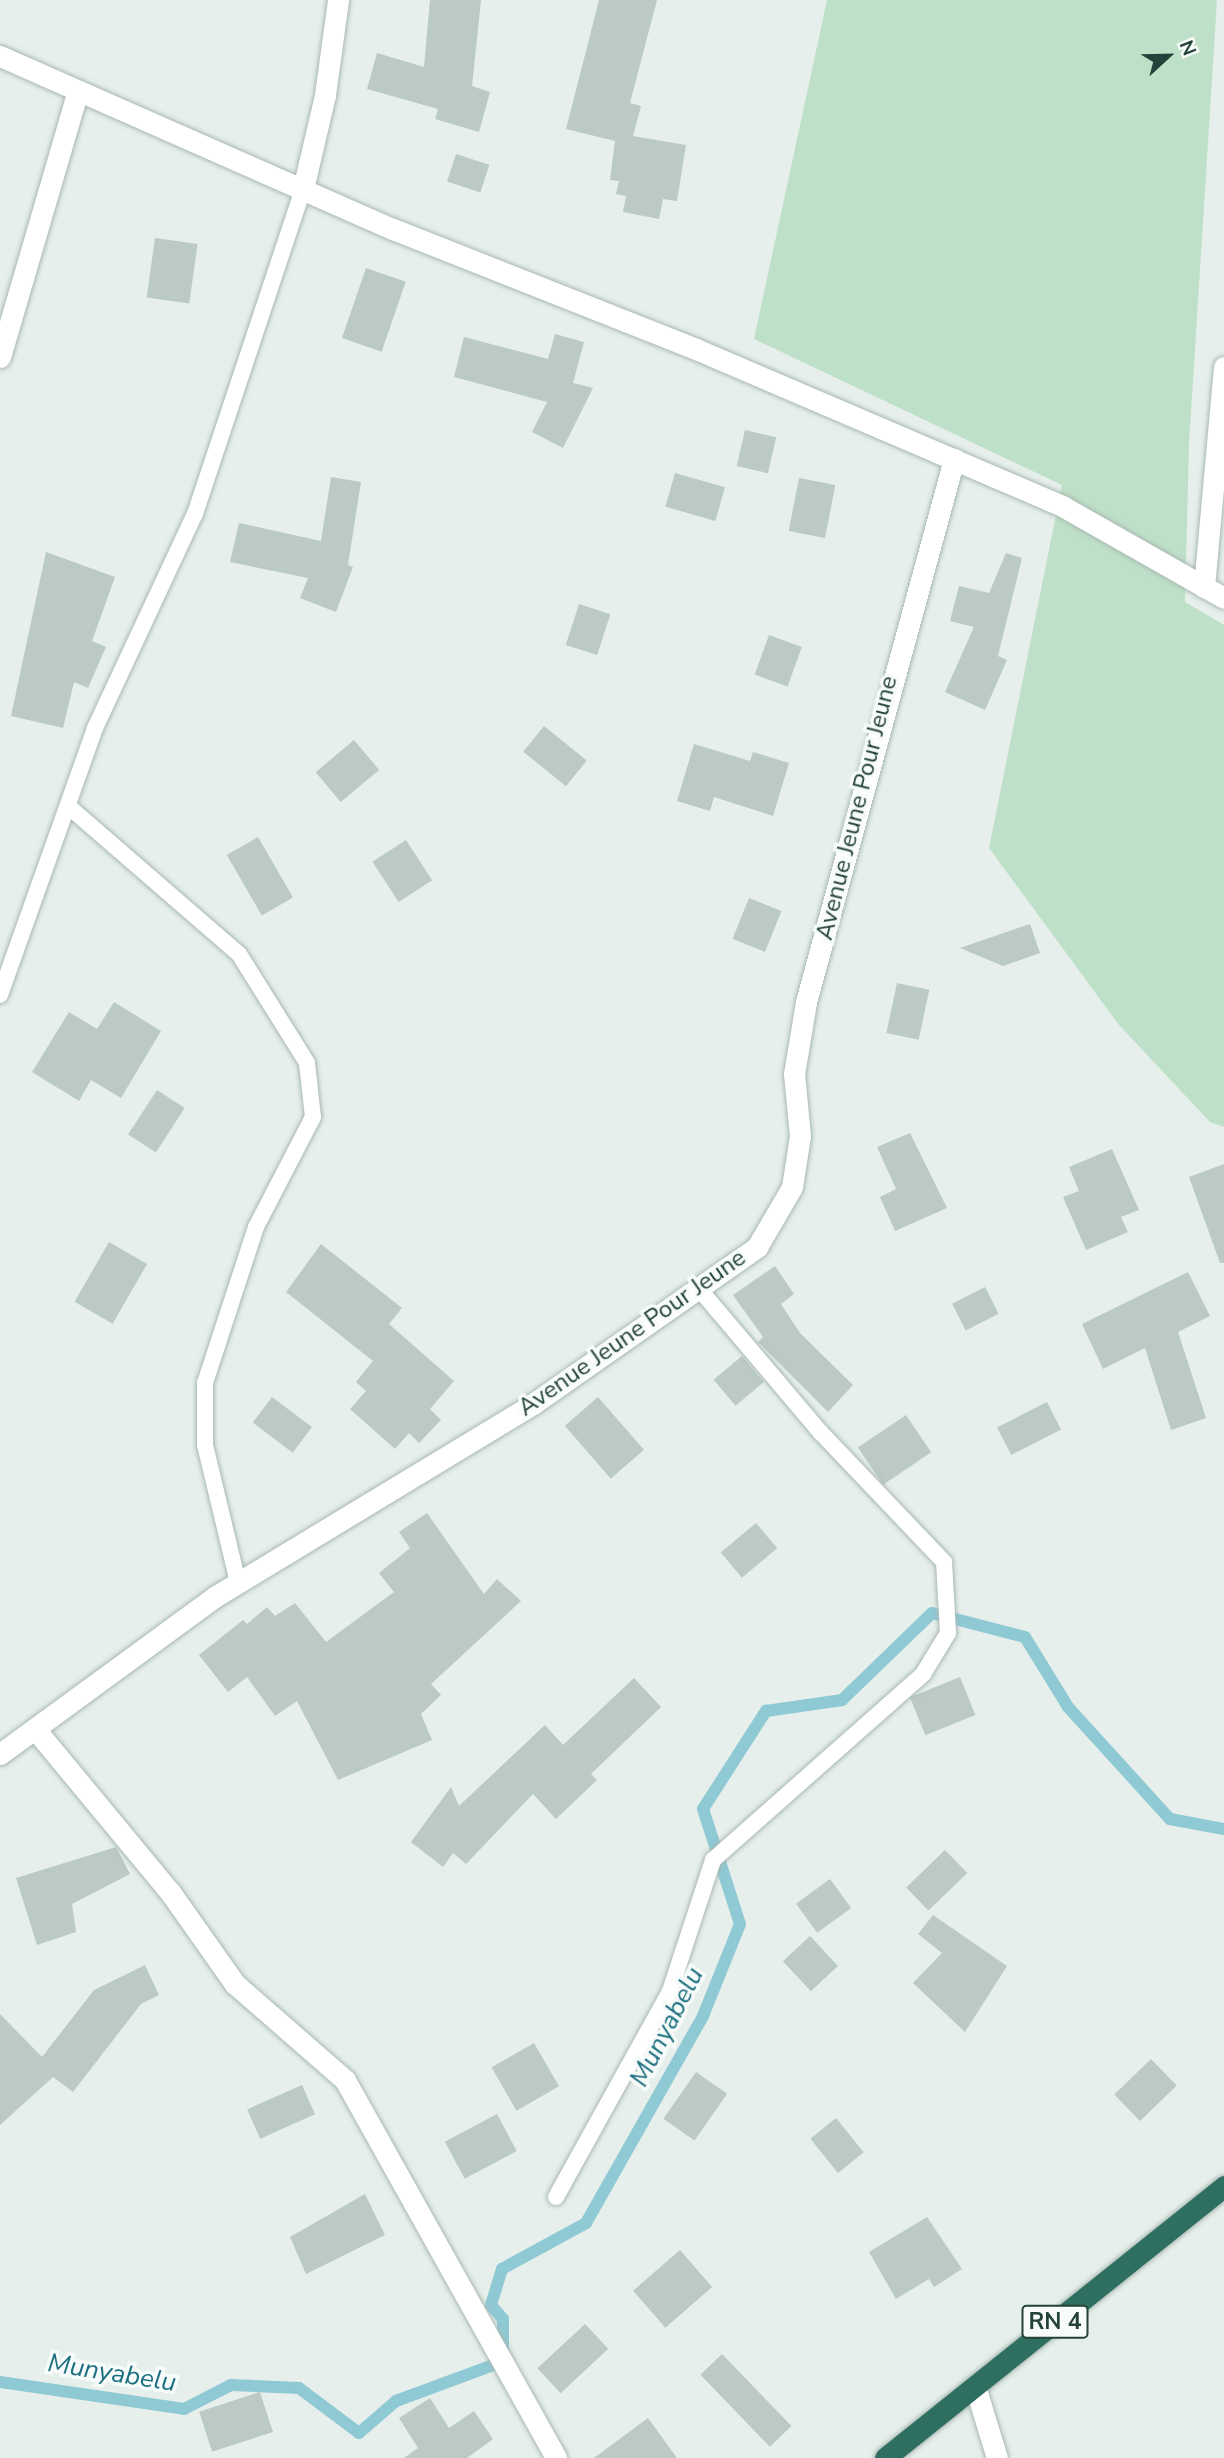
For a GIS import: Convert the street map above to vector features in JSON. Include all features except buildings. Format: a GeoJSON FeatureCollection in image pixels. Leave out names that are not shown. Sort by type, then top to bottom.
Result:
{"type":"FeatureCollection","features":[{"type":"Feature","properties":{"kind":"highway","name":"RN 4"},"geometry":{"type":"LineString","coordinates":[[885,2458],[1224,2186]]}},
{"type":"Feature","properties":{"kind":"street"},"geometry":{"type":"LineString","coordinates":[[303,189],[326,95],[338,0]]}},
{"type":"Feature","properties":{"kind":"street"},"geometry":{"type":"LineString","coordinates":[[0,56],[303,189],[1065,507],[1224,598]]}},
{"type":"Feature","properties":{"kind":"street"},"geometry":{"type":"LineString","coordinates":[[0,357],[78,91]]}},
{"type":"Feature","properties":{"kind":"street"},"geometry":{"type":"LineString","coordinates":[[1205,587],[1224,368]]}},
{"type":"Feature","properties":{"kind":"street","name":"Avenue Jeune Pour Jeune"},"geometry":{"type":"LineString","coordinates":[[0,1754],[111,1668],[238,1582],[533,1404],[757,1247],[792,1187],[800,1136],[794,1074],[806,1002],[954,459]]}},
{"type":"Feature","properties":{"kind":"street"},"geometry":{"type":"LineString","coordinates":[[35,1729],[170,1892],[235,1984],[345,2080],[556,2458]]}},
{"type":"Feature","properties":{"kind":"street"},"geometry":{"type":"LineString","coordinates":[[975,2386],[997,2458]]}},
{"type":"Feature","properties":{"kind":"lane"},"geometry":{"type":"LineString","coordinates":[[0,995],[95,728],[195,514],[303,189]]}},
{"type":"Feature","properties":{"kind":"lane"},"geometry":{"type":"LineString","coordinates":[[68,806],[239,954],[307,1063],[313,1117],[256,1227],[205,1383],[205,1445],[238,1582]]}},
{"type":"Feature","properties":{"kind":"lane"},"geometry":{"type":"LineString","coordinates":[[556,2197],[670,1991],[713,1860],[923,1674],[948,1633],[944,1562],[821,1433],[699,1290]]}},
{"type":"Feature","properties":{"kind":"green space"},"geometry":{"type":"Polygon","coordinates":[[[827,0],[1217,0],[1189,444],[1185,602],[1224,625],[1224,1127],[1210,1122],[1119,1025],[989,848],[1062,485],[754,339],[827,0]]]}},
{"type":"Feature","properties":{"kind":"waterway","name":"Munyabelu"},"geometry":{"type":"LineString","coordinates":[[0,2382],[184,2409],[231,2385],[299,2388],[359,2433],[396,2401],[496,2364],[503,2354],[503,2319],[491,2305],[502,2269],[586,2223],[703,2016],[740,1924],[703,1809],[766,1711],[842,1700],[932,1613],[1025,1637],[1068,1707],[1170,1819],[1224,1829]]}}]}
